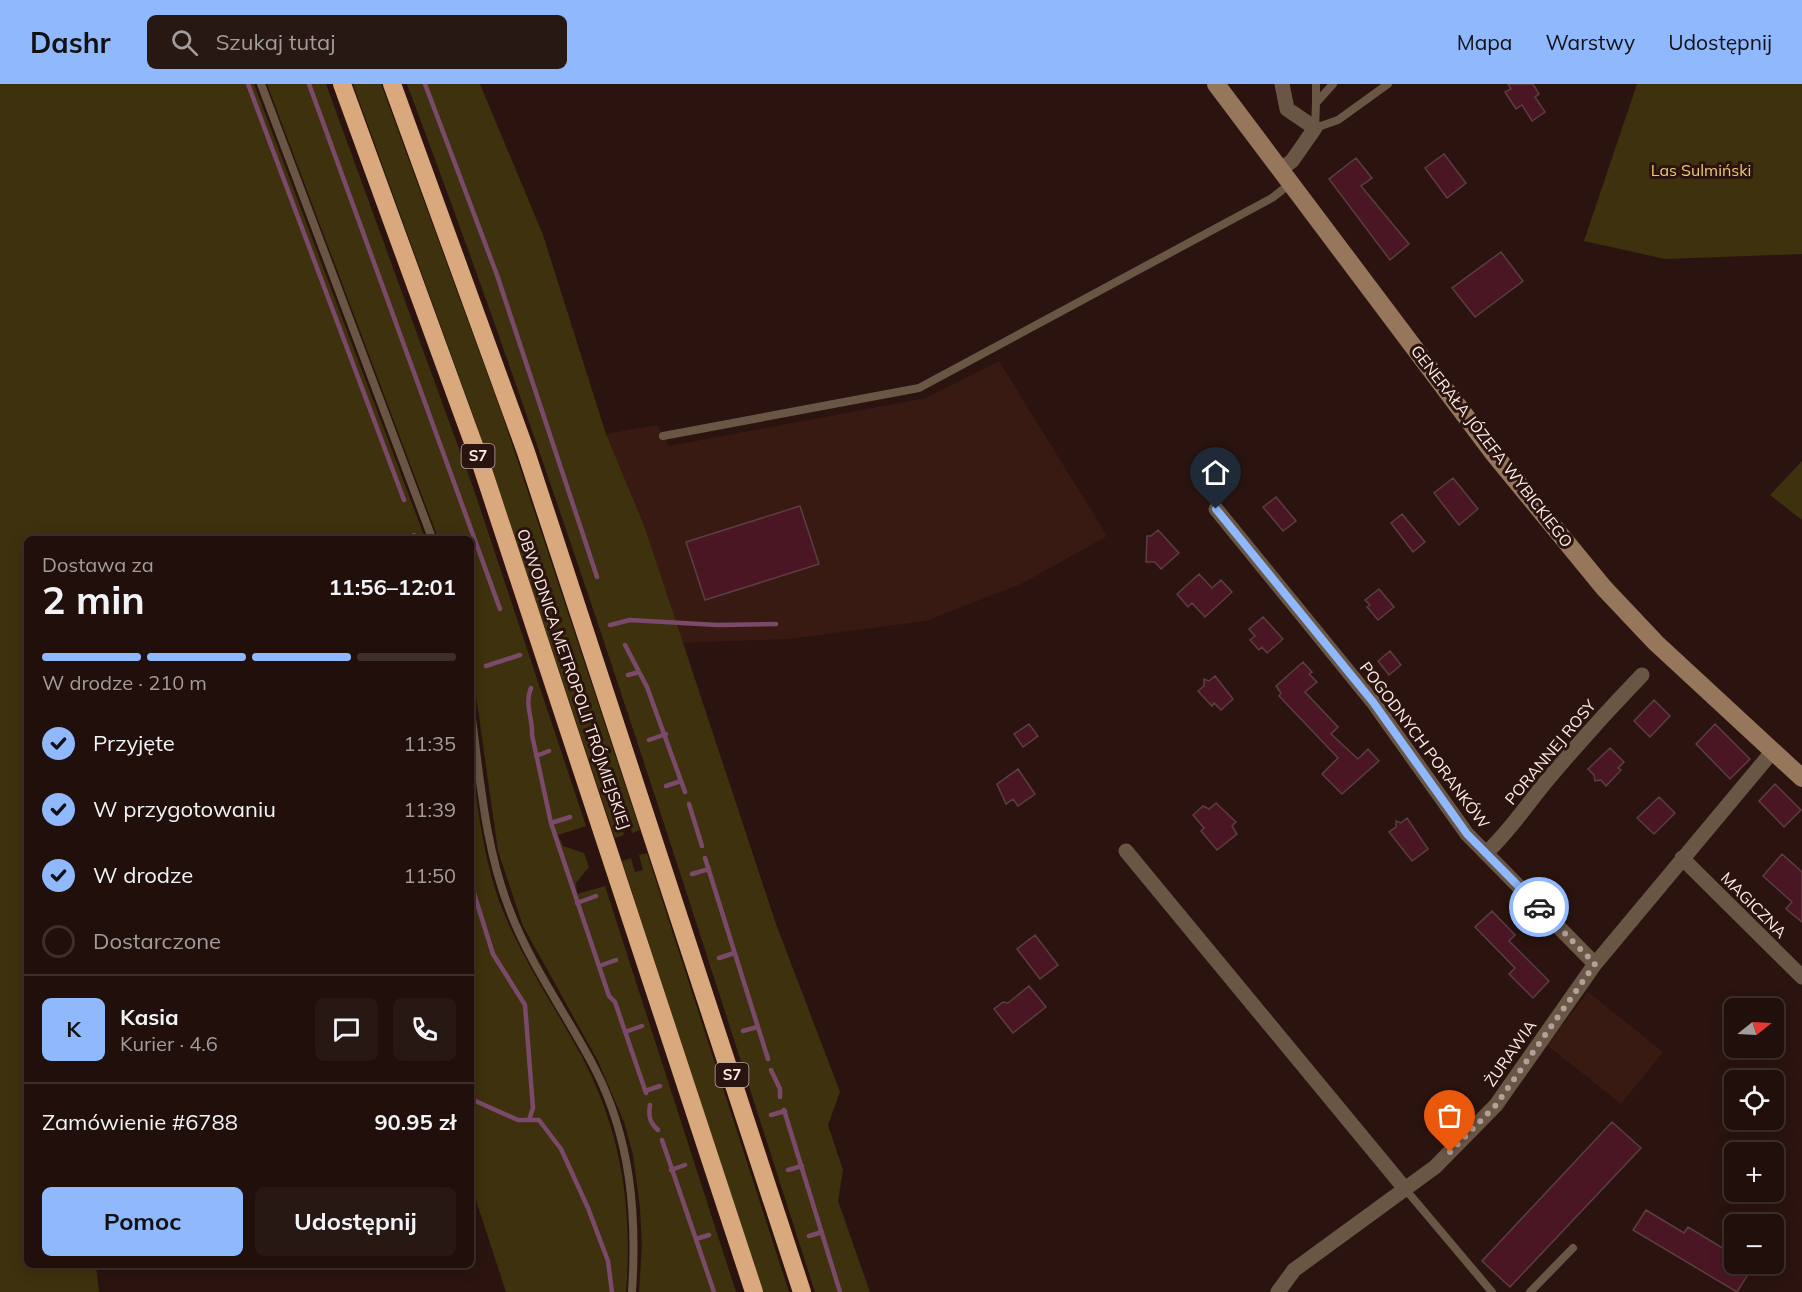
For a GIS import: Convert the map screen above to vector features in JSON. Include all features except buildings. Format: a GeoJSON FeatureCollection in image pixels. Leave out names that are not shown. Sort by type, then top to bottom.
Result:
{"type":"FeatureCollection","features":[{"type":"Feature","properties":{"kind":"highway","name":"OBWODNICA METROPOLII TRÓJMIEJSKIEJ"},"geometry":{"type":"LineString","coordinates":[[342,84],[482,467],[618,873],[754,1292]]}},
{"type":"Feature","properties":{"kind":"highway","name":"OBWODNICA METROPOLII TRÓJMIEJSKIEJ"},"geometry":{"type":"LineString","coordinates":[[392,84],[526,452],[649,819],[802,1292]]}},
{"type":"Feature","properties":{"kind":"main road","name":"GENERAŁA JÓZEFA WYBICKIEGO"},"geometry":{"type":"LineString","coordinates":[[1216,84],[1494,454],[1605,588],[1656,643],[1802,778]]}},
{"type":"Feature","properties":{"kind":"street"},"geometry":{"type":"LineString","coordinates":[[1282,84],[1287,109],[1316,128],[1292,161],[1286,176]]}},
{"type":"Feature","properties":{"kind":"street","name":"POGODNYCH PORANKÓW"},"geometry":{"type":"LineString","coordinates":[[1216,509],[1373,702],[1467,834],[1595,964]]}},
{"type":"Feature","properties":{"kind":"street","name":"PORANNEJ ROSY"},"geometry":{"type":"LineString","coordinates":[[1486,853],[1504,836],[1553,772],[1642,675]]}},
{"type":"Feature","properties":{"kind":"street","name":"ŻURAWIA"},"geometry":{"type":"LineString","coordinates":[[1278,1292],[1294,1270],[1435,1167],[1496,1105],[1595,964],[1772,752]]}},
{"type":"Feature","properties":{"kind":"street"},"geometry":{"type":"LineString","coordinates":[[1126,851],[1406,1190]]}},
{"type":"Feature","properties":{"kind":"street","name":"MAGICZNA"},"geometry":{"type":"LineString","coordinates":[[1682,858],[1802,977]]}},
{"type":"Feature","properties":{"kind":"lane"},"geometry":{"type":"LineString","coordinates":[[261,84],[431,536]]}},
{"type":"Feature","properties":{"kind":"lane"},"geometry":{"type":"LineString","coordinates":[[1316,84],[1316,128],[1338,120],[1388,84]]}},
{"type":"Feature","properties":{"kind":"lane"},"geometry":{"type":"LineString","coordinates":[[1316,103],[1333,84]]}},
{"type":"Feature","properties":{"kind":"lane"},"geometry":{"type":"LineString","coordinates":[[663,436],[919,388],[1272,198],[1286,176]]}},
{"type":"Feature","properties":{"kind":"lane"},"geometry":{"type":"LineString","coordinates":[[474,734],[485,817],[497,875],[510,911],[595,1068],[609,1099],[626,1152],[634,1212],[632,1292]]}},
{"type":"Feature","properties":{"kind":"lane"},"geometry":{"type":"LineString","coordinates":[[1406,1190],[1492,1292]]}},
{"type":"Feature","properties":{"kind":"lane"},"geometry":{"type":"LineString","coordinates":[[1530,1292],[1574,1248]]}},
{"type":"Feature","properties":{"kind":"shaded area"},"geometry":{"type":"Polygon","coordinates":[[[999,361],[1107,536],[1023,583],[926,621],[787,639],[681,643],[644,525],[606,434],[657,425],[669,446],[926,398],[999,361]]]}},
{"type":"Feature","properties":{"kind":"shaded area"},"geometry":{"type":"Polygon","coordinates":[[[1588,992],[1663,1052],[1621,1104],[1547,1045],[1588,992]]]}},
{"type":"Feature","properties":{"kind":"green space"},"geometry":{"type":"Polygon","coordinates":[[[0,84],[254,84],[424,536],[24,536],[24,1268],[96,1268],[99,1292],[0,1292],[0,84]]]}},
{"type":"Feature","properties":{"kind":"green space"},"geometry":{"type":"Polygon","coordinates":[[[267,84],[326,84],[474,490],[586,826],[558,835],[563,846],[584,853],[589,867],[576,883],[577,894],[605,886],[736,1292],[639,1292],[642,1246],[640,1208],[633,1155],[624,1122],[598,1061],[523,926],[498,851],[474,681],[474,536],[437,536],[267,84]]]}},
{"type":"Feature","properties":{"kind":"green space"},"geometry":{"type":"Polygon","coordinates":[[[353,84],[381,84],[502,414],[640,830],[632,833],[628,818],[620,820],[624,835],[615,838],[476,423],[353,84]]]}},
{"type":"Feature","properties":{"kind":"green space"},"geometry":{"type":"Polygon","coordinates":[[[407,84],[480,84],[543,235],[606,434],[644,525],[776,924],[840,1092],[828,1125],[843,1170],[838,1201],[870,1292],[815,1292],[568,534],[407,84]]]}},
{"type":"Feature","properties":{"kind":"green space","name":"Las Sulmiński"},"geometry":{"type":"Polygon","coordinates":[[[1637,84],[1802,84],[1802,254],[1665,259],[1584,241],[1637,84]]]}},
{"type":"Feature","properties":{"kind":"green space"},"geometry":{"type":"Polygon","coordinates":[[[1802,461],[1802,520],[1770,495],[1802,461]]]}},
{"type":"Feature","properties":{"kind":"green space"},"geometry":{"type":"Polygon","coordinates":[[[474,777],[486,854],[503,911],[530,966],[581,1055],[606,1112],[621,1170],[628,1230],[626,1292],[506,1292],[474,1194],[474,777]]]}},
{"type":"Feature","properties":{"kind":"green space"},"geometry":{"type":"Polygon","coordinates":[[[647,853],[789,1292],[762,1292],[622,861],[631,858],[635,872],[643,870],[639,855],[647,853]]]}},
{"type":"Feature","properties":{"kind":"waterway"},"geometry":{"type":"LineString","coordinates":[[248,84],[404,500]]}},
{"type":"Feature","properties":{"kind":"waterway"},"geometry":{"type":"LineString","coordinates":[[309,84],[473,536]]}},
{"type":"Feature","properties":{"kind":"waterway"},"geometry":{"type":"LineString","coordinates":[[425,84],[497,275],[597,577]]}},
{"type":"Feature","properties":{"kind":"waterway"},"geometry":{"type":"LineString","coordinates":[[474,538],[500,609]]}},
{"type":"Feature","properties":{"kind":"waterway"},"geometry":{"type":"LineString","coordinates":[[610,625],[630,620],[717,625],[776,624]]}},
{"type":"Feature","properties":{"kind":"waterway"},"geometry":{"type":"LineString","coordinates":[[625,645],[647,687],[685,792]]}},
{"type":"Feature","properties":{"kind":"waterway"},"geometry":{"type":"LineString","coordinates":[[486,666],[520,655]]}},
{"type":"Feature","properties":{"kind":"waterway"},"geometry":{"type":"LineString","coordinates":[[628,675],[639,672]]}},
{"type":"Feature","properties":{"kind":"waterway"},"geometry":{"type":"LineString","coordinates":[[531,688],[528,700],[532,735],[551,823],[609,996],[615,1002],[646,1093]]}},
{"type":"Feature","properties":{"kind":"waterway"},"geometry":{"type":"LineString","coordinates":[[649,740],[666,734]]}},
{"type":"Feature","properties":{"kind":"waterway"},"geometry":{"type":"LineString","coordinates":[[536,756],[549,751]]}},
{"type":"Feature","properties":{"kind":"waterway"},"geometry":{"type":"LineString","coordinates":[[666,786],[681,781]]}},
{"type":"Feature","properties":{"kind":"waterway"},"geometry":{"type":"LineString","coordinates":[[689,804],[702,846]]}},
{"type":"Feature","properties":{"kind":"waterway"},"geometry":{"type":"LineString","coordinates":[[551,823],[570,817]]}},
{"type":"Feature","properties":{"kind":"waterway"},"geometry":{"type":"LineString","coordinates":[[705,858],[768,1059]]}},
{"type":"Feature","properties":{"kind":"waterway"},"geometry":{"type":"LineString","coordinates":[[692,874],[709,869]]}},
{"type":"Feature","properties":{"kind":"waterway"},"geometry":{"type":"LineString","coordinates":[[474,894],[493,954],[525,1005],[533,1108],[529,1120]]}},
{"type":"Feature","properties":{"kind":"waterway"},"geometry":{"type":"LineString","coordinates":[[577,903],[596,896]]}},
{"type":"Feature","properties":{"kind":"waterway"},"geometry":{"type":"LineString","coordinates":[[719,958],[734,953]]}},
{"type":"Feature","properties":{"kind":"waterway"},"geometry":{"type":"LineString","coordinates":[[599,966],[616,960]]}},
{"type":"Feature","properties":{"kind":"waterway"},"geometry":{"type":"LineString","coordinates":[[625,1032],[642,1026]]}},
{"type":"Feature","properties":{"kind":"waterway"},"geometry":{"type":"LineString","coordinates":[[743,1031],[757,1027]]}},
{"type":"Feature","properties":{"kind":"waterway"},"geometry":{"type":"LineString","coordinates":[[771,1070],[780,1089],[780,1097]]}},
{"type":"Feature","properties":{"kind":"waterway"},"geometry":{"type":"LineString","coordinates":[[645,1091],[660,1086]]}},
{"type":"Feature","properties":{"kind":"waterway"},"geometry":{"type":"LineString","coordinates":[[474,1100],[518,1120],[539,1120],[561,1149],[588,1208],[608,1261],[612,1292]]}},
{"type":"Feature","properties":{"kind":"waterway"},"geometry":{"type":"LineString","coordinates":[[650,1105],[650,1119],[658,1130]]}},
{"type":"Feature","properties":{"kind":"waterway"},"geometry":{"type":"LineString","coordinates":[[784,1110],[840,1292]]}},
{"type":"Feature","properties":{"kind":"waterway"},"geometry":{"type":"LineString","coordinates":[[771,1115],[785,1111]]}},
{"type":"Feature","properties":{"kind":"waterway"},"geometry":{"type":"LineString","coordinates":[[662,1140],[714,1292]]}},
{"type":"Feature","properties":{"kind":"waterway"},"geometry":{"type":"LineString","coordinates":[[671,1170],[685,1165]]}},
{"type":"Feature","properties":{"kind":"waterway"},"geometry":{"type":"LineString","coordinates":[[788,1170],[802,1166]]}},
{"type":"Feature","properties":{"kind":"waterway"},"geometry":{"type":"LineString","coordinates":[[809,1236],[822,1232]]}},
{"type":"Feature","properties":{"kind":"waterway"},"geometry":{"type":"LineString","coordinates":[[696,1239],[709,1235]]}},
{"type":"Feature","properties":{"kind":"way so far"},"geometry":{"type":"LineString","coordinates":[[1450,1152],[1496,1105],[1595,964],[1539,907]]}},
{"type":"Feature","properties":{"kind":"route"},"geometry":{"type":"LineString","coordinates":[[1216,509],[1373,702],[1467,834],[1539,907]]}}]}
